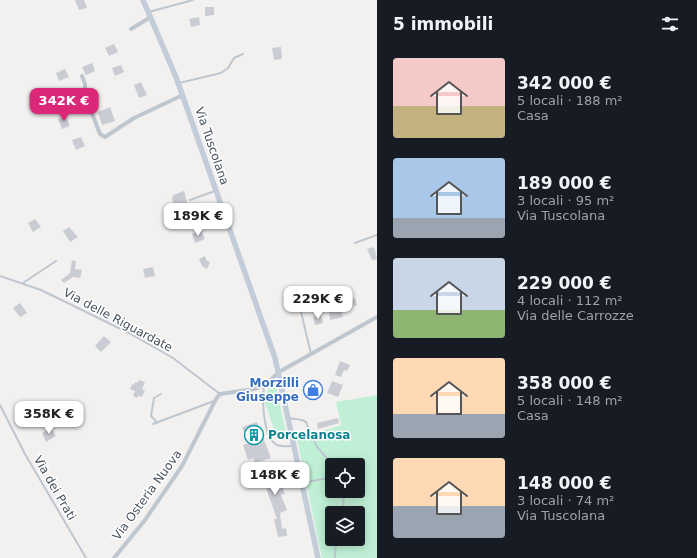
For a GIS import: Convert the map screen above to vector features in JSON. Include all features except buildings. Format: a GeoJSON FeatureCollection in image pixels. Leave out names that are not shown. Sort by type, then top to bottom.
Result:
{"type":"FeatureCollection","features":[{"type":"Feature","properties":{"kind":"main road","name":"Via Tuscolana"},"geometry":{"type":"LineString","coordinates":[[143,0],[183,95],[279,372],[318,558]]}},
{"type":"Feature","properties":{"kind":"street"},"geometry":{"type":"LineString","coordinates":[[131,29],[150,15]]}},
{"type":"Feature","properties":{"kind":"street"},"geometry":{"type":"LineString","coordinates":[[82,76],[85,84],[85,95],[100,134],[104,137],[108,136],[134,118],[183,95]]}},
{"type":"Feature","properties":{"kind":"street"},"geometry":{"type":"LineString","coordinates":[[220,394],[264,386],[279,372],[377,317]]}},
{"type":"Feature","properties":{"kind":"street","name":"Via Osteria Nuova"},"geometry":{"type":"LineString","coordinates":[[114,558],[145,520],[182,466],[220,394]]}},
{"type":"Feature","properties":{"kind":"lane"},"geometry":{"type":"LineString","coordinates":[[150,15],[193,0]]}},
{"type":"Feature","properties":{"kind":"lane"},"geometry":{"type":"LineString","coordinates":[[178,83],[221,73],[228,68],[234,58],[243,54]]}},
{"type":"Feature","properties":{"kind":"lane"},"geometry":{"type":"LineString","coordinates":[[190,200],[216,191]]}},
{"type":"Feature","properties":{"kind":"lane"},"geometry":{"type":"LineString","coordinates":[[355,243],[377,235]]}},
{"type":"Feature","properties":{"kind":"lane"},"geometry":{"type":"LineString","coordinates":[[23,283],[56,261]]}},
{"type":"Feature","properties":{"kind":"lane","name":"Via delle Riguardate"},"geometry":{"type":"LineString","coordinates":[[0,276],[23,283],[94,315],[140,338],[178,362],[220,394]]}},
{"type":"Feature","properties":{"kind":"lane"},"geometry":{"type":"LineString","coordinates":[[298,299],[311,354]]}},
{"type":"Feature","properties":{"kind":"lane"},"geometry":{"type":"LineString","coordinates":[[264,386],[263,413],[272,441],[280,446],[295,445]]}},
{"type":"Feature","properties":{"kind":"lane"},"geometry":{"type":"LineString","coordinates":[[158,422],[152,416],[151,410],[154,398],[162,394]]}},
{"type":"Feature","properties":{"kind":"lane"},"geometry":{"type":"LineString","coordinates":[[153,424],[215,401]]}},
{"type":"Feature","properties":{"kind":"lane","name":"Via dei Prati"},"geometry":{"type":"LineString","coordinates":[[0,406],[25,454],[86,558]]}},
{"type":"Feature","properties":{"kind":"lane"},"geometry":{"type":"LineString","coordinates":[[289,418],[306,422],[318,450],[325,458]]}},
{"type":"Feature","properties":{"kind":"lane"},"geometry":{"type":"LineString","coordinates":[[287,486],[291,479],[301,474]]}},
{"type":"Feature","properties":{"kind":"lane"},"geometry":{"type":"LineString","coordinates":[[303,483],[325,478]]}},
{"type":"Feature","properties":{"kind":"lane"},"geometry":{"type":"LineString","coordinates":[[334,558],[335,546]]}},
{"type":"Feature","properties":{"kind":"green space"},"geometry":{"type":"Polygon","coordinates":[[[275,381],[286,433],[276,435],[264,400],[266,393],[275,381]]]}},
{"type":"Feature","properties":{"kind":"green space"},"geometry":{"type":"Polygon","coordinates":[[[377,395],[377,558],[322,558],[297,439],[341,425],[336,402],[377,395]]]}},
{"type":"Feature","properties":{"kind":"place","name":"Morzilli Giuseppe"},"geometry":{"type":"Point","coordinates":[313,390]}},
{"type":"Feature","properties":{"kind":"place","name":"Porcelanosa"},"geometry":{"type":"Point","coordinates":[254,435]}}]}
